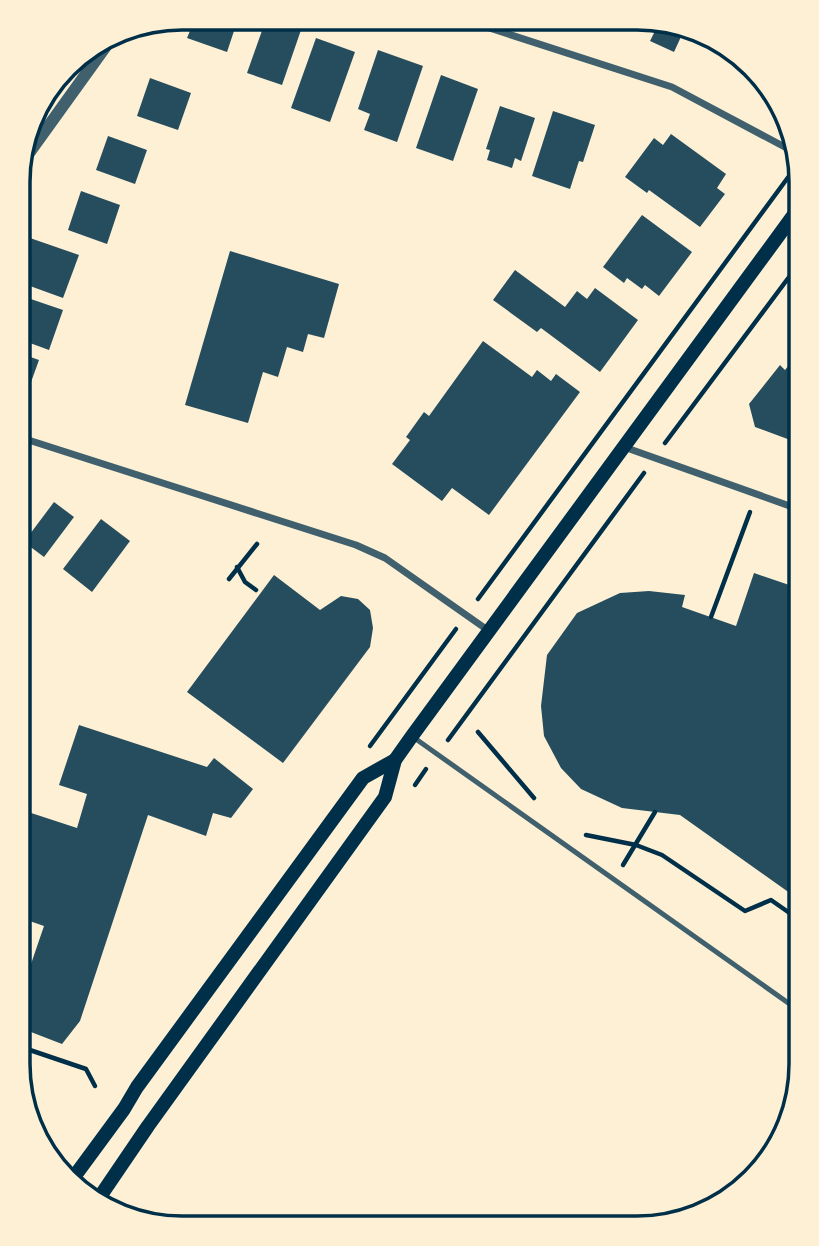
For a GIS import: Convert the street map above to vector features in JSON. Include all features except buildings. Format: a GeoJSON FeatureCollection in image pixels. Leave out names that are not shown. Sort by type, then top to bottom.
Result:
{"type":"FeatureCollection","features":[{"type":"Feature","properties":{"kind":"main road"},"geometry":{"type":"LineString","coordinates":[[105,1195],[148,1126],[385,797],[395,760],[789,223]]}},
{"type":"Feature","properties":{"kind":"main road"},"geometry":{"type":"LineString","coordinates":[[76,1174],[363,778],[395,760]]}},
{"type":"Feature","properties":{"kind":"street"},"geometry":{"type":"LineString","coordinates":[[496,30],[673,87],[785,147]]}},
{"type":"Feature","properties":{"kind":"street"},"geometry":{"type":"LineString","coordinates":[[35,145],[101,53]]}},
{"type":"Feature","properties":{"kind":"street"},"geometry":{"type":"LineString","coordinates":[[30,441],[356,545],[385,558],[489,631]]}},
{"type":"Feature","properties":{"kind":"street"},"geometry":{"type":"LineString","coordinates":[[623,447],[789,506]]}},
{"type":"Feature","properties":{"kind":"lane"},"geometry":{"type":"LineString","coordinates":[[412,736],[789,1004]]}},
{"type":"Feature","properties":{"kind":"path"},"geometry":{"type":"LineString","coordinates":[[496,574],[789,177]]}},
{"type":"Feature","properties":{"kind":"path"},"geometry":{"type":"LineString","coordinates":[[686,414],[789,278]]}},
{"type":"Feature","properties":{"kind":"path"},"geometry":{"type":"LineString","coordinates":[[710,617],[756,495]]}},
{"type":"Feature","properties":{"kind":"path"},"geometry":{"type":"LineString","coordinates":[[229,579],[257,544]]}},
{"type":"Feature","properties":{"kind":"path"},"geometry":{"type":"LineString","coordinates":[[237,568],[245,582],[256,590]]}},
{"type":"Feature","properties":{"kind":"path"},"geometry":{"type":"LineString","coordinates":[[478,732],[536,800]]}},
{"type":"Feature","properties":{"kind":"path"},"geometry":{"type":"LineString","coordinates":[[613,879],[655,812]]}},
{"type":"Feature","properties":{"kind":"path"},"geometry":{"type":"LineString","coordinates":[[576,829],[587,835],[636,845],[662,855],[746,911],[771,900],[789,913]]}},
{"type":"Feature","properties":{"kind":"path"},"geometry":{"type":"LineString","coordinates":[[30,1050],[86,1069],[96,1086]]}}]}
